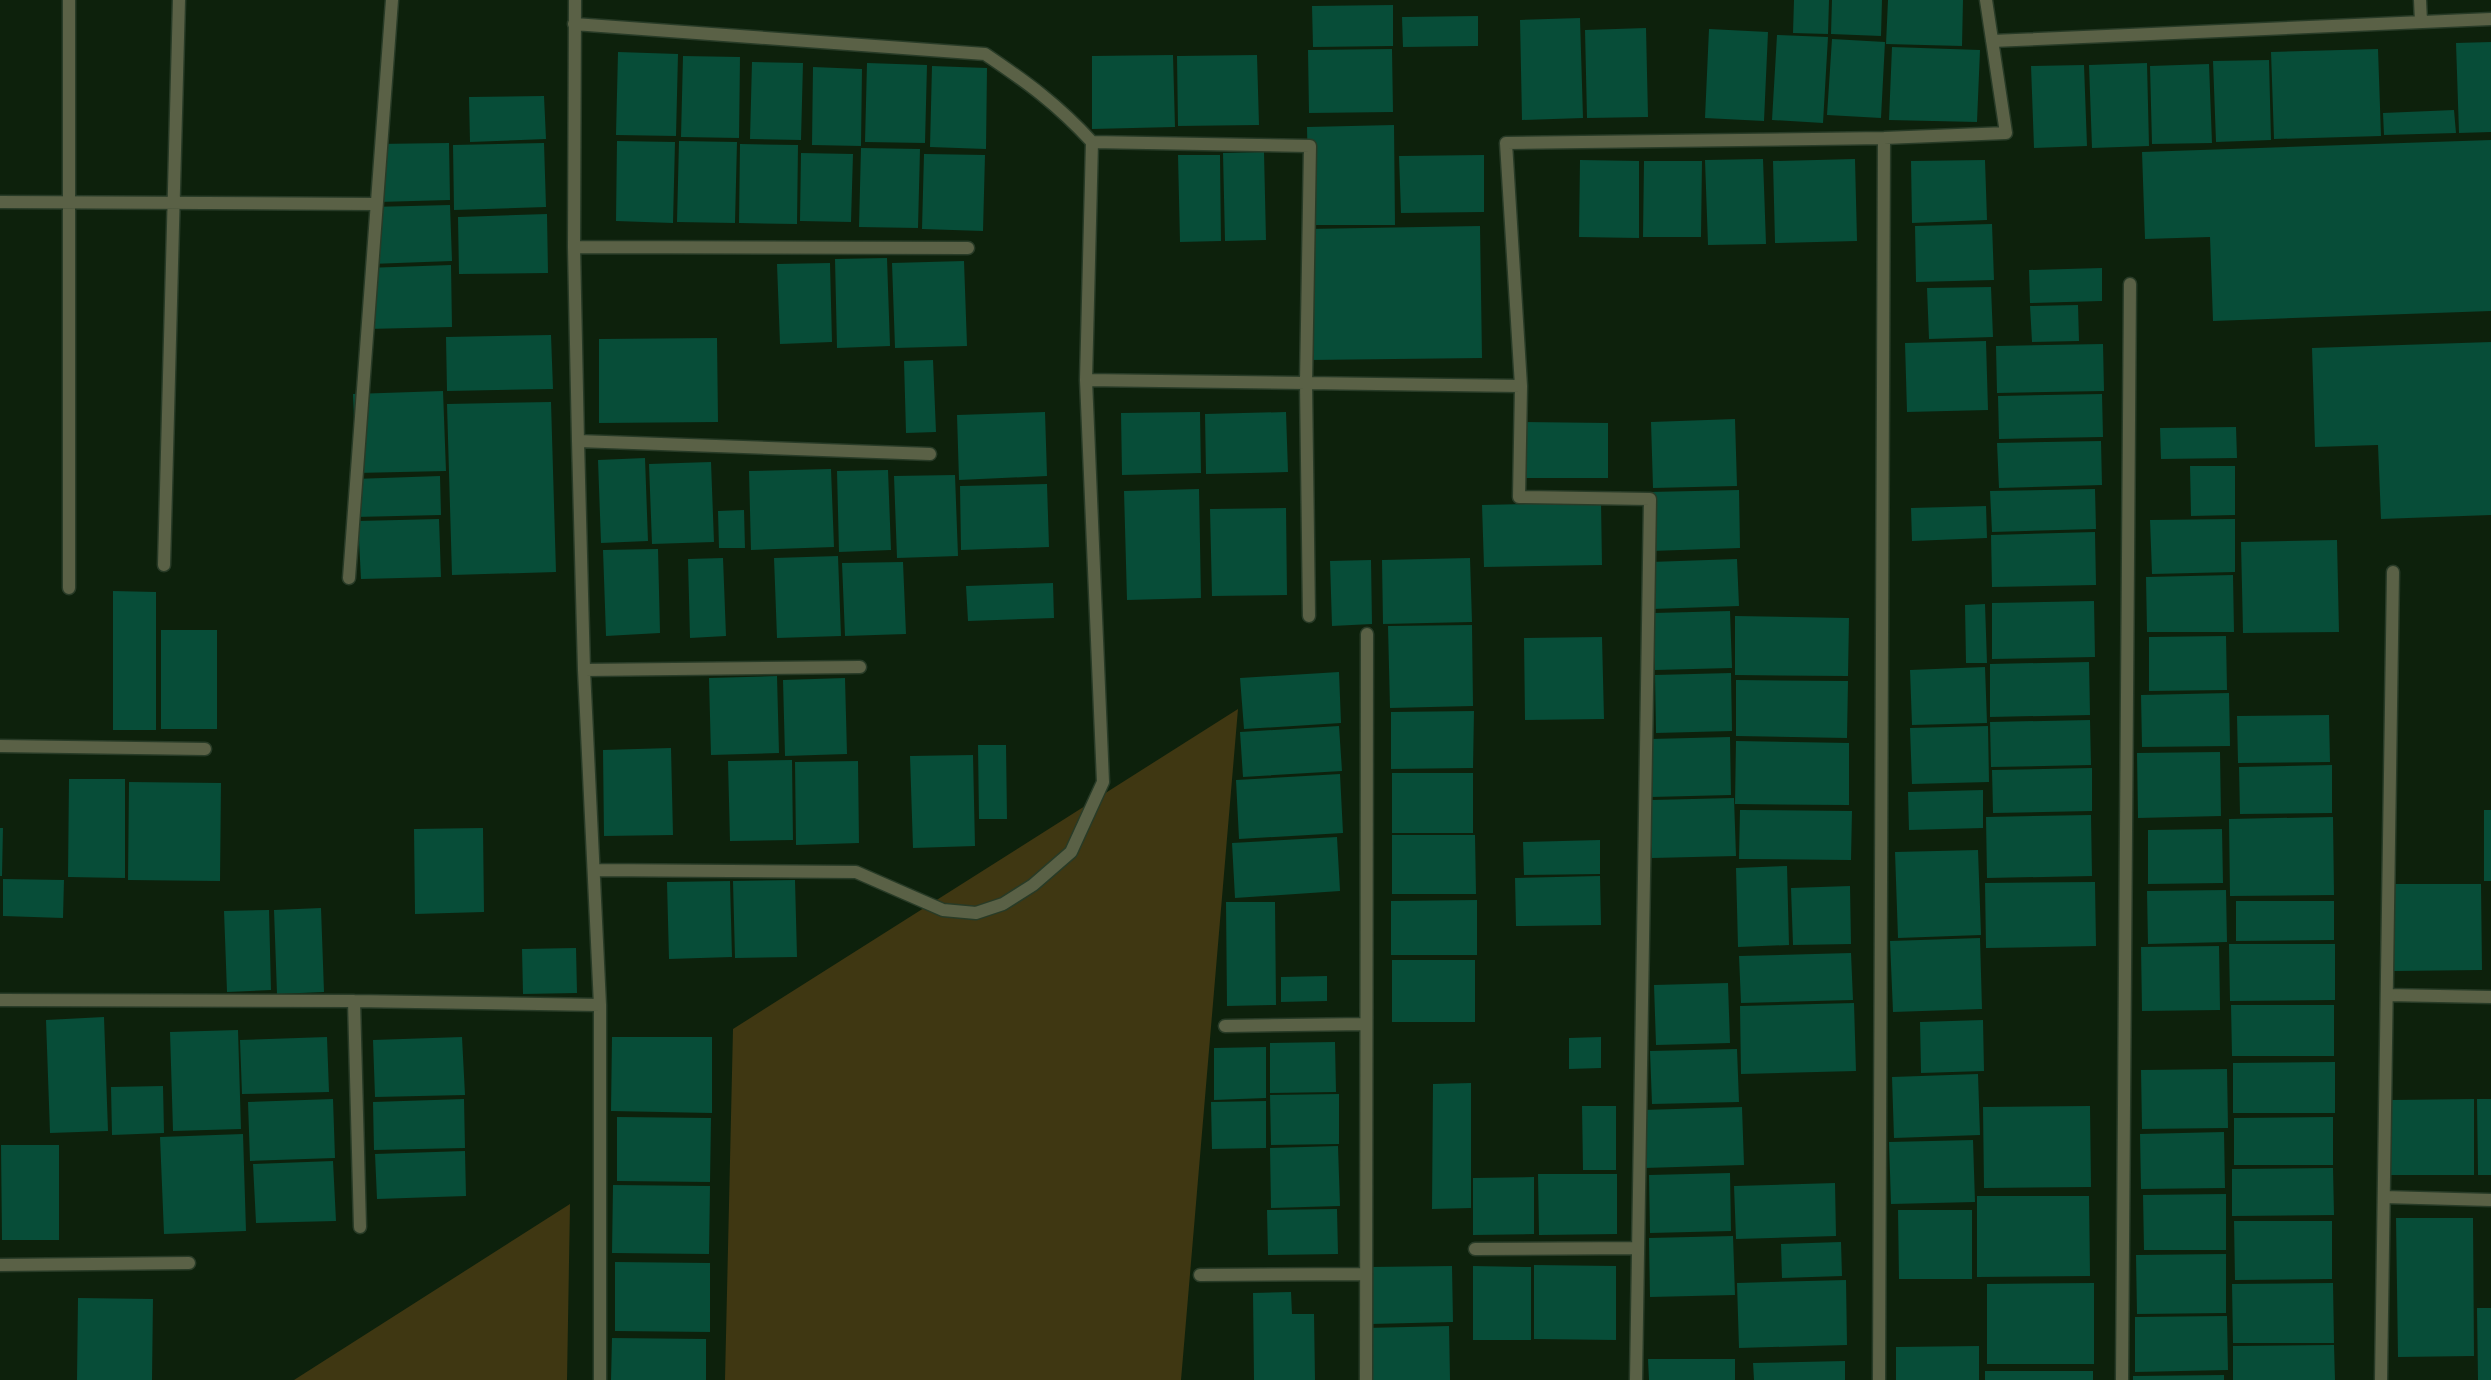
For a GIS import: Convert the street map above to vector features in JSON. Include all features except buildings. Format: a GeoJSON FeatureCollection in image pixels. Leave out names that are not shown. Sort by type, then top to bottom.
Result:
{"type":"FeatureCollection","features":[{"type":"Feature","properties":{"kind":"street"},"geometry":{"type":"LineString","coordinates":[[69,0],[69,588]]}},
{"type":"Feature","properties":{"kind":"street"},"geometry":{"type":"LineString","coordinates":[[164,565],[179,0]]}},
{"type":"Feature","properties":{"kind":"street"},"geometry":{"type":"LineString","coordinates":[[349,578],[392,0]]}},
{"type":"Feature","properties":{"kind":"street"},"geometry":{"type":"LineString","coordinates":[[575,0],[574,247],[578,441],[584,670],[600,1005],[600,1380]]}},
{"type":"Feature","properties":{"kind":"street"},"geometry":{"type":"LineString","coordinates":[[1636,1380],[1650,499],[1519,497],[1520,386],[1506,143],[1884,138],[2006,133],[1986,0]]}},
{"type":"Feature","properties":{"kind":"street"},"geometry":{"type":"LineString","coordinates":[[2420,0],[2421,22]]}},
{"type":"Feature","properties":{"kind":"street"},"geometry":{"type":"LineString","coordinates":[[1992,41],[2491,19]]}},
{"type":"Feature","properties":{"kind":"street"},"geometry":{"type":"LineString","coordinates":[[574,24],[985,54],[1039,90],[1068,115],[1092,142],[1086,380],[1102,782],[1071,852],[1033,885],[1004,904],[976,913],[943,910],[856,872],[594,870]]}},
{"type":"Feature","properties":{"kind":"street"},"geometry":{"type":"LineString","coordinates":[[1879,1380],[1884,138]]}},
{"type":"Feature","properties":{"kind":"street"},"geometry":{"type":"LineString","coordinates":[[1092,142],[1310,146],[1306,383],[1309,616]]}},
{"type":"Feature","properties":{"kind":"street"},"geometry":{"type":"LineString","coordinates":[[0,202],[376,204]]}},
{"type":"Feature","properties":{"kind":"street"},"geometry":{"type":"LineString","coordinates":[[574,247],[968,248]]}},
{"type":"Feature","properties":{"kind":"street"},"geometry":{"type":"LineString","coordinates":[[2122,1380],[2130,284]]}},
{"type":"Feature","properties":{"kind":"street"},"geometry":{"type":"LineString","coordinates":[[1086,380],[1520,386]]}},
{"type":"Feature","properties":{"kind":"street"},"geometry":{"type":"LineString","coordinates":[[578,441],[930,454]]}},
{"type":"Feature","properties":{"kind":"street"},"geometry":{"type":"LineString","coordinates":[[2381,1380],[2393,572]]}},
{"type":"Feature","properties":{"kind":"street"},"geometry":{"type":"LineString","coordinates":[[1366,1380],[1367,634]]}},
{"type":"Feature","properties":{"kind":"street"},"geometry":{"type":"LineString","coordinates":[[584,670],[860,667]]}},
{"type":"Feature","properties":{"kind":"street"},"geometry":{"type":"LineString","coordinates":[[0,746],[204,749]]}},
{"type":"Feature","properties":{"kind":"street"},"geometry":{"type":"LineString","coordinates":[[2387,995],[2491,998]]}},
{"type":"Feature","properties":{"kind":"street"},"geometry":{"type":"LineString","coordinates":[[0,1000],[354,1001],[600,1005]]}},
{"type":"Feature","properties":{"kind":"street"},"geometry":{"type":"LineString","coordinates":[[354,1001],[360,1227]]}},
{"type":"Feature","properties":{"kind":"street"},"geometry":{"type":"LineString","coordinates":[[1225,1026],[1366,1024]]}},
{"type":"Feature","properties":{"kind":"street"},"geometry":{"type":"LineString","coordinates":[[2384,1196],[2491,1200]]}},
{"type":"Feature","properties":{"kind":"street"},"geometry":{"type":"LineString","coordinates":[[1475,1249],[1638,1248]]}},
{"type":"Feature","properties":{"kind":"street"},"geometry":{"type":"LineString","coordinates":[[0,1264],[189,1263]]}},
{"type":"Feature","properties":{"kind":"street"},"geometry":{"type":"LineString","coordinates":[[1200,1275],[1366,1274]]}},
{"type":"Feature","properties":{"kind":"shaded area"},"geometry":{"type":"Polygon","coordinates":[[[1238,709],[1181,1380],[725,1380],[733,1029],[1238,709]]]}},
{"type":"Feature","properties":{"kind":"shaded area"},"geometry":{"type":"Polygon","coordinates":[[[570,1204],[567,1380],[294,1380],[570,1204]]]}}]}
